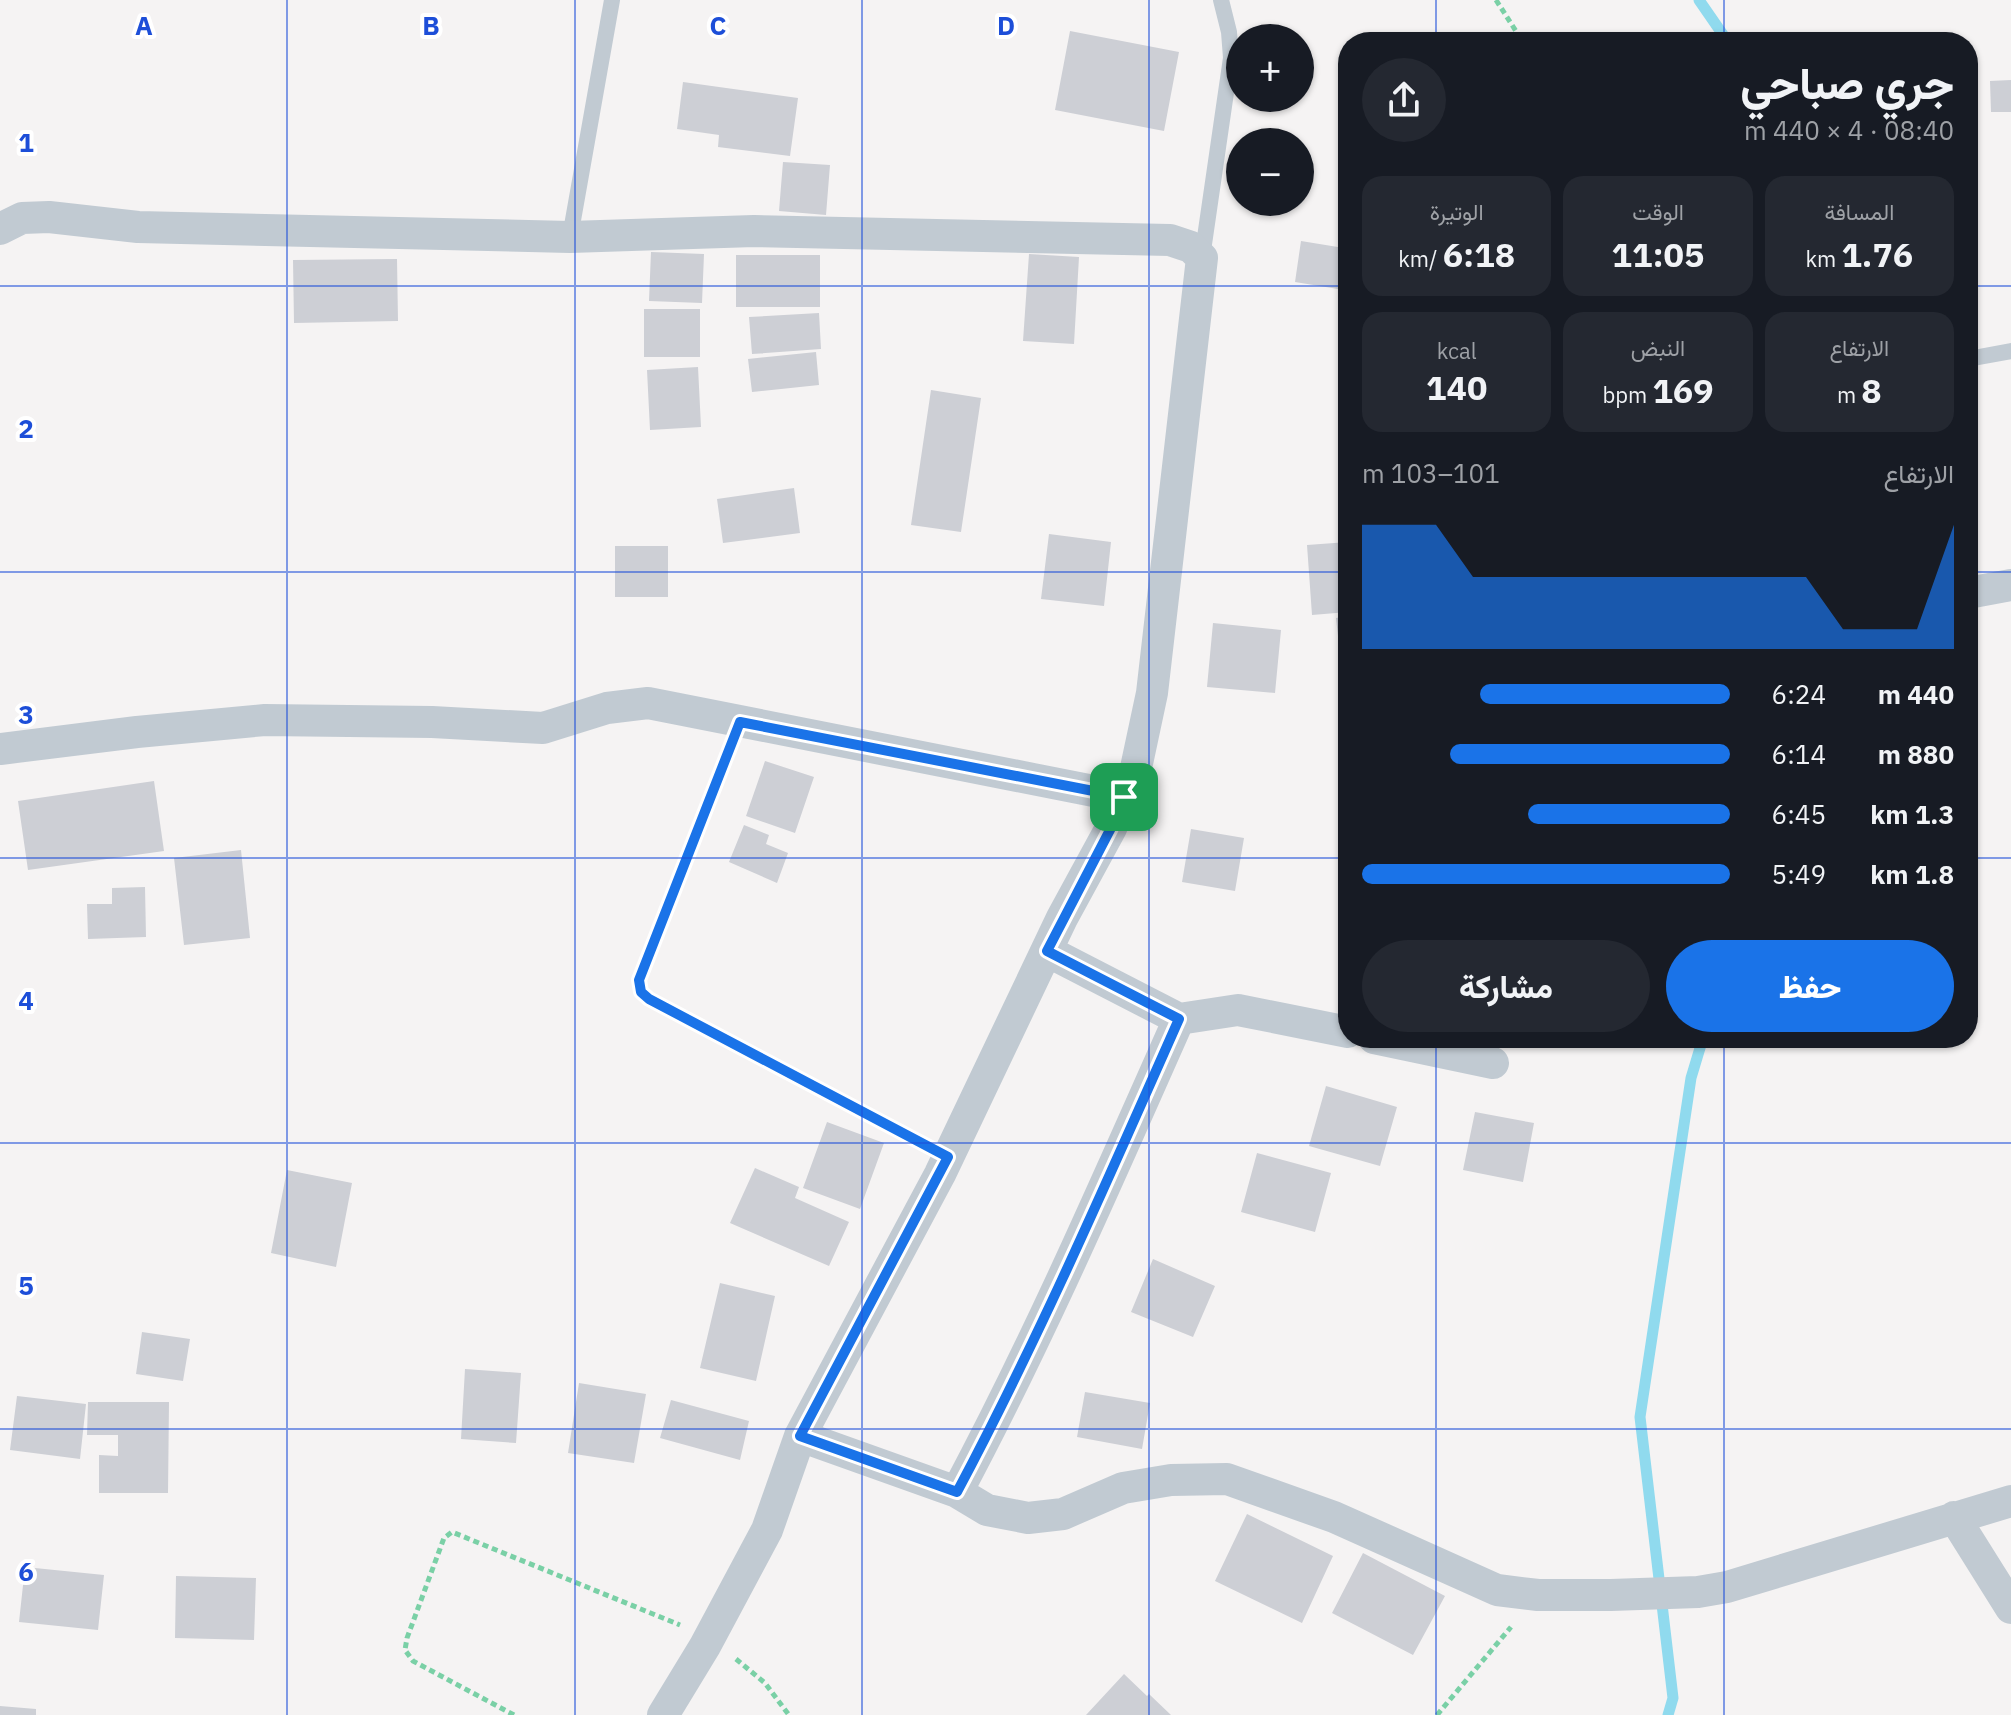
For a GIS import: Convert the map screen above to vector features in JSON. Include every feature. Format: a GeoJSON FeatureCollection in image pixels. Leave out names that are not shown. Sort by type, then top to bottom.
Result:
{"type":"FeatureCollection","features":[{"type":"Feature","properties":{"kind":"street"},"geometry":{"type":"LineString","coordinates":[[0,229],[22,218],[49,217],[138,227],[570,237],[754,231],[1170,240],[1191,247],[1202,258],[1152,693],[1136,768],[1111,828],[1047,951],[948,1157],[800,1436],[767,1530],[710,1637],[663,1715]]}},
{"type":"Feature","properties":{"kind":"street"},"geometry":{"type":"LineString","coordinates":[[1978,591],[2011,585]]}},
{"type":"Feature","properties":{"kind":"street"},"geometry":{"type":"LineString","coordinates":[[0,749],[265,720],[432,722],[543,728],[607,708],[648,703],[1124,797]]}},
{"type":"Feature","properties":{"kind":"street"},"geometry":{"type":"LineString","coordinates":[[1047,951],[1179,1019],[1238,1010],[1338,1030]]}},
{"type":"Feature","properties":{"kind":"street"},"geometry":{"type":"LineString","coordinates":[[957,1492],[1005,1402],[1075,1253],[1179,1019]]}},
{"type":"Feature","properties":{"kind":"street"},"geometry":{"type":"LineString","coordinates":[[1422,1048],[1493,1063]]}},
{"type":"Feature","properties":{"kind":"street"},"geometry":{"type":"LineString","coordinates":[[800,1436],[957,1492],[987,1510],[1028,1518],[1063,1514],[1123,1488],[1171,1480],[1227,1479],[1334,1517],[1497,1590],[1538,1595],[1698,1592],[1727,1587],[2011,1501]]}},
{"type":"Feature","properties":{"kind":"street"},"geometry":{"type":"LineString","coordinates":[[1954,1517],[2011,1608]]}},
{"type":"Feature","properties":{"kind":"lane"},"geometry":{"type":"LineString","coordinates":[[570,237],[612,0]]}},
{"type":"Feature","properties":{"kind":"lane"},"geometry":{"type":"LineString","coordinates":[[1202,258],[1231,58],[1229,32],[1221,0]]}},
{"type":"Feature","properties":{"kind":"lane"},"geometry":{"type":"LineString","coordinates":[[1978,357],[2011,351]]}},
{"type":"Feature","properties":{"kind":"path"},"geometry":{"type":"LineString","coordinates":[[1496,0],[1517,32]]}},
{"type":"Feature","properties":{"kind":"path"},"geometry":{"type":"LineString","coordinates":[[740,722],[639,980],[641,992],[948,1157]]}},
{"type":"Feature","properties":{"kind":"path"},"geometry":{"type":"LineString","coordinates":[[514,1715],[413,1661],[405,1650],[444,1538],[452,1532],[710,1637],[765,1683],[789,1715]]}},
{"type":"Feature","properties":{"kind":"path"},"geometry":{"type":"LineString","coordinates":[[1437,1715],[1538,1595]]}},
{"type":"Feature","properties":{"kind":"building"},"geometry":{"type":"Polygon","coordinates":[[[1070,31],[1179,52],[1164,131],[1055,110],[1070,31]]]}},
{"type":"Feature","properties":{"kind":"building"},"geometry":{"type":"Polygon","coordinates":[[[2011,80],[2011,112],[1991,112],[1990,81],[2011,80]]]}},
{"type":"Feature","properties":{"kind":"building"},"geometry":{"type":"Polygon","coordinates":[[[683,82],[798,98],[790,156],[718,147],[719,135],[677,129],[683,82]]]}},
{"type":"Feature","properties":{"kind":"building"},"geometry":{"type":"Polygon","coordinates":[[[783,162],[830,165],[826,215],[779,211],[783,162]]]}},
{"type":"Feature","properties":{"kind":"building"},"geometry":{"type":"Polygon","coordinates":[[[1301,241],[1338,247],[1338,289],[1295,282],[1301,241]]]}},
{"type":"Feature","properties":{"kind":"building"},"geometry":{"type":"Polygon","coordinates":[[[651,252],[704,254],[702,303],[649,301],[651,252]]]}},
{"type":"Feature","properties":{"kind":"building"},"geometry":{"type":"Polygon","coordinates":[[[1029,254],[1079,257],[1074,344],[1023,341],[1029,254]]]}},
{"type":"Feature","properties":{"kind":"building"},"geometry":{"type":"Polygon","coordinates":[[[736,255],[820,255],[820,307],[736,307],[736,255]]]}},
{"type":"Feature","properties":{"kind":"building"},"geometry":{"type":"Polygon","coordinates":[[[397,259],[398,321],[294,323],[293,260],[397,259]]]}},
{"type":"Feature","properties":{"kind":"building"},"geometry":{"type":"Polygon","coordinates":[[[644,309],[700,309],[700,357],[644,357],[644,309]]]}},
{"type":"Feature","properties":{"kind":"building"},"geometry":{"type":"Polygon","coordinates":[[[819,313],[821,349],[752,354],[749,317],[819,313]]]}},
{"type":"Feature","properties":{"kind":"building"},"geometry":{"type":"Polygon","coordinates":[[[816,352],[819,385],[752,392],[748,359],[816,352]]]}},
{"type":"Feature","properties":{"kind":"building"},"geometry":{"type":"Polygon","coordinates":[[[698,367],[701,427],[650,430],[647,370],[698,367]]]}},
{"type":"Feature","properties":{"kind":"building"},"geometry":{"type":"Polygon","coordinates":[[[931,390],[981,398],[961,532],[911,525],[931,390]]]}},
{"type":"Feature","properties":{"kind":"building"},"geometry":{"type":"Polygon","coordinates":[[[794,488],[800,533],[723,543],[717,499],[794,488]]]}},
{"type":"Feature","properties":{"kind":"building"},"geometry":{"type":"Polygon","coordinates":[[[1049,534],[1111,542],[1104,606],[1041,599],[1049,534]]]}},
{"type":"Feature","properties":{"kind":"building"},"geometry":{"type":"Polygon","coordinates":[[[1338,543],[1338,613],[1312,615],[1307,545],[1338,543]]]}},
{"type":"Feature","properties":{"kind":"building"},"geometry":{"type":"Polygon","coordinates":[[[615,546],[668,546],[668,597],[615,597],[615,546]]]}},
{"type":"Feature","properties":{"kind":"building"},"geometry":{"type":"Polygon","coordinates":[[[1213,623],[1281,630],[1275,693],[1207,687],[1213,623]]]}},
{"type":"Feature","properties":{"kind":"building"},"geometry":{"type":"Polygon","coordinates":[[[765,761],[814,777],[795,833],[746,816],[765,761]]]}},
{"type":"Feature","properties":{"kind":"building"},"geometry":{"type":"Polygon","coordinates":[[[154,781],[164,851],[28,870],[18,801],[154,781]]]}},
{"type":"Feature","properties":{"kind":"building"},"geometry":{"type":"Polygon","coordinates":[[[744,825],[769,835],[766,844],[788,853],[777,883],[729,862],[744,825]]]}},
{"type":"Feature","properties":{"kind":"building"},"geometry":{"type":"Polygon","coordinates":[[[1191,829],[1244,838],[1235,891],[1182,882],[1191,829]]]}},
{"type":"Feature","properties":{"kind":"building"},"geometry":{"type":"Polygon","coordinates":[[[241,850],[250,938],[184,945],[174,858],[241,850]]]}},
{"type":"Feature","properties":{"kind":"building"},"geometry":{"type":"Polygon","coordinates":[[[145,887],[146,937],[88,939],[87,904],[112,904],[112,888],[145,887]]]}},
{"type":"Feature","properties":{"kind":"building"},"geometry":{"type":"Polygon","coordinates":[[[1326,1086],[1397,1107],[1380,1166],[1309,1146],[1326,1086]]]}},
{"type":"Feature","properties":{"kind":"building"},"geometry":{"type":"Polygon","coordinates":[[[1475,1112],[1534,1123],[1523,1182],[1463,1170],[1475,1112]]]}},
{"type":"Feature","properties":{"kind":"building"},"geometry":{"type":"Polygon","coordinates":[[[827,1122],[884,1143],[860,1209],[803,1188],[827,1122]]]}},
{"type":"Feature","properties":{"kind":"building"},"geometry":{"type":"Polygon","coordinates":[[[1257,1153],[1331,1173],[1315,1232],[1241,1212],[1257,1153]]]}},
{"type":"Feature","properties":{"kind":"building"},"geometry":{"type":"Polygon","coordinates":[[[755,1168],[799,1187],[795,1198],[849,1222],[829,1266],[730,1223],[755,1168]]]}},
{"type":"Feature","properties":{"kind":"building"},"geometry":{"type":"Polygon","coordinates":[[[287,1170],[352,1183],[336,1267],[271,1253],[287,1170]]]}},
{"type":"Feature","properties":{"kind":"building"},"geometry":{"type":"Polygon","coordinates":[[[1153,1259],[1215,1286],[1193,1337],[1131,1312],[1153,1259]]]}},
{"type":"Feature","properties":{"kind":"building"},"geometry":{"type":"Polygon","coordinates":[[[720,1283],[775,1296],[756,1381],[700,1368],[720,1283]]]}},
{"type":"Feature","properties":{"kind":"building"},"geometry":{"type":"Polygon","coordinates":[[[142,1332],[190,1339],[183,1381],[136,1374],[142,1332]]]}},
{"type":"Feature","properties":{"kind":"building"},"geometry":{"type":"Polygon","coordinates":[[[465,1369],[521,1373],[516,1443],[461,1439],[465,1369]]]}},
{"type":"Feature","properties":{"kind":"building"},"geometry":{"type":"Polygon","coordinates":[[[579,1383],[646,1394],[634,1463],[568,1453],[579,1383]]]}},
{"type":"Feature","properties":{"kind":"building"},"geometry":{"type":"Polygon","coordinates":[[[1085,1392],[1150,1403],[1142,1449],[1077,1437],[1085,1392]]]}},
{"type":"Feature","properties":{"kind":"building"},"geometry":{"type":"Polygon","coordinates":[[[17,1396],[86,1404],[80,1459],[10,1450],[17,1396]]]}},
{"type":"Feature","properties":{"kind":"building"},"geometry":{"type":"Polygon","coordinates":[[[671,1400],[749,1421],[740,1460],[660,1438],[671,1400]]]}},
{"type":"Feature","properties":{"kind":"building"},"geometry":{"type":"Polygon","coordinates":[[[88,1402],[169,1402],[168,1493],[99,1493],[99,1455],[118,1456],[118,1435],[87,1435],[88,1402]]]}},
{"type":"Feature","properties":{"kind":"building"},"geometry":{"type":"Polygon","coordinates":[[[1247,1514],[1333,1556],[1302,1623],[1215,1581],[1247,1514]]]}},
{"type":"Feature","properties":{"kind":"building"},"geometry":{"type":"Polygon","coordinates":[[[1363,1553],[1445,1596],[1413,1655],[1332,1613],[1363,1553]]]}},
{"type":"Feature","properties":{"kind":"building"},"geometry":{"type":"Polygon","coordinates":[[[25,1567],[104,1575],[98,1630],[19,1622],[25,1567]]]}},
{"type":"Feature","properties":{"kind":"building"},"geometry":{"type":"Polygon","coordinates":[[[176,1576],[256,1578],[254,1640],[175,1638],[176,1576]]]}},
{"type":"Feature","properties":{"kind":"building"},"geometry":{"type":"Polygon","coordinates":[[[1124,1674],[1147,1696],[1149,1694],[1171,1715],[1086,1715],[1124,1674]]]}},
{"type":"Feature","properties":{"kind":"building"},"geometry":{"type":"Polygon","coordinates":[[[0,1706],[36,1709],[36,1715],[0,1715],[0,1706]]]}},
{"type":"Feature","properties":{"kind":"waterway"},"geometry":{"type":"LineString","coordinates":[[1699,0],[1721,32]]}},
{"type":"Feature","properties":{"kind":"waterway"},"geometry":{"type":"LineString","coordinates":[[1668,1715],[1673,1698],[1640,1417],[1691,1078],[1700,1048]]}},
{"type":"Feature","properties":{"kind":"route"},"geometry":{"type":"LineString","coordinates":[[740,722],[1124,797],[1047,951],[1179,1019],[1005,1402],[957,1492],[800,1436],[948,1157],[641,992],[639,980],[740,722]]}}]}
